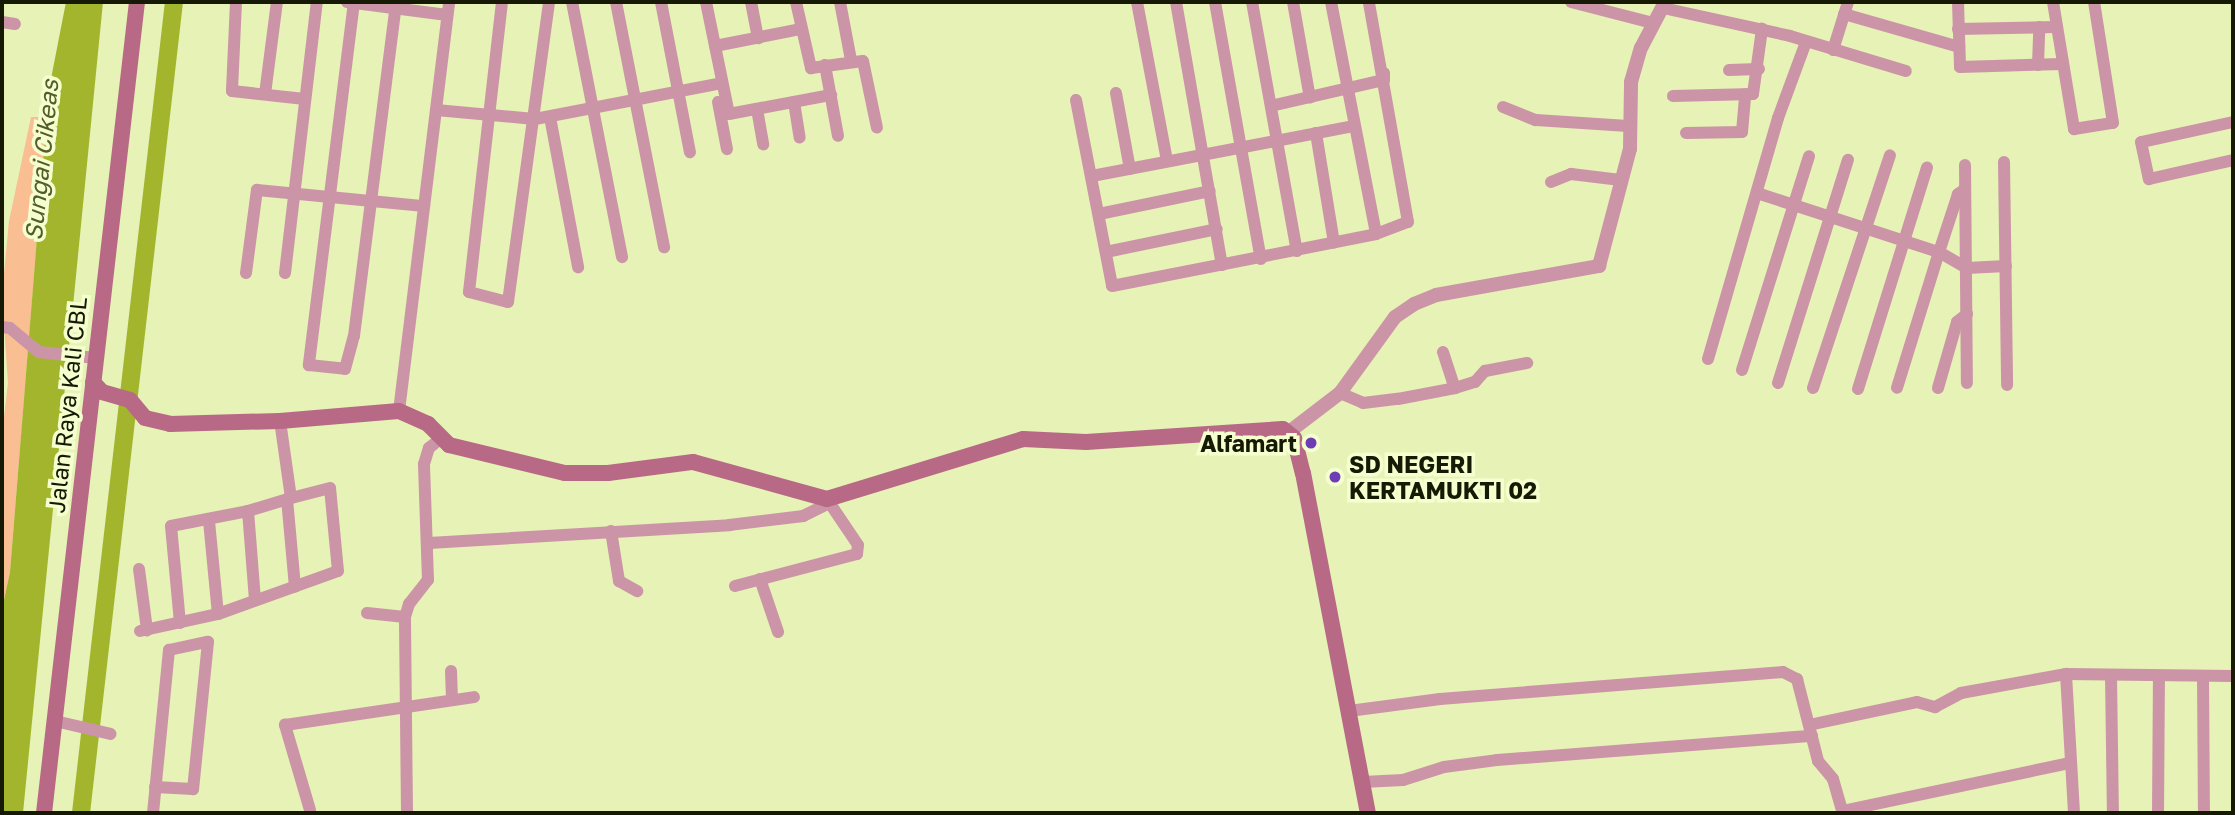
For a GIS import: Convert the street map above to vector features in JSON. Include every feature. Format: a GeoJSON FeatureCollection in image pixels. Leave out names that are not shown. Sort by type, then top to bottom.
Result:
{"type":"FeatureCollection","features":[{"type":"Feature","properties":{"kind":"main road","name":"Jalan Raya Kali CBL"},"geometry":{"type":"LineString","coordinates":[[44,813],[93,383],[92,357],[137,2]]}},
{"type":"Feature","properties":{"kind":"main road"},"geometry":{"type":"LineString","coordinates":[[93,383],[130,400],[145,418],[170,424],[281,421],[398,411],[437,435],[449,446],[576,474],[701,463],[832,499],[1023,439],[1086,442],[1276,429],[1289,432],[1296,445],[1319,551],[1368,813]]}},
{"type":"Feature","properties":{"kind":"street"},"geometry":{"type":"LineString","coordinates":[[236,2],[230,87],[305,99]]}},
{"type":"Feature","properties":{"kind":"street"},"geometry":{"type":"LineString","coordinates":[[265,94],[277,2]]}},
{"type":"Feature","properties":{"kind":"street"},"geometry":{"type":"LineString","coordinates":[[285,272],[317,2]]}},
{"type":"Feature","properties":{"kind":"street"},"geometry":{"type":"LineString","coordinates":[[395,5],[354,341],[345,369],[309,365],[351,2],[448,8],[398,411]]}},
{"type":"Feature","properties":{"kind":"street"},"geometry":{"type":"LineString","coordinates":[[502,2],[469,292],[508,302],[549,2]]}},
{"type":"Feature","properties":{"kind":"street"},"geometry":{"type":"LineString","coordinates":[[572,2],[622,257]]}},
{"type":"Feature","properties":{"kind":"street"},"geometry":{"type":"LineString","coordinates":[[616,2],[664,247]]}},
{"type":"Feature","properties":{"kind":"street"},"geometry":{"type":"LineString","coordinates":[[661,2],[690,152]]}},
{"type":"Feature","properties":{"kind":"street"},"geometry":{"type":"LineString","coordinates":[[706,2],[715,46],[727,149]]}},
{"type":"Feature","properties":{"kind":"street"},"geometry":{"type":"LineString","coordinates":[[751,2],[758,38]]}},
{"type":"Feature","properties":{"kind":"street"},"geometry":{"type":"LineString","coordinates":[[796,2],[808,65],[863,61],[877,128]]}},
{"type":"Feature","properties":{"kind":"street"},"geometry":{"type":"LineString","coordinates":[[840,2],[851,60]]}},
{"type":"Feature","properties":{"kind":"street"},"geometry":{"type":"LineString","coordinates":[[1137,2],[1167,161]]}},
{"type":"Feature","properties":{"kind":"street"},"geometry":{"type":"LineString","coordinates":[[1176,2],[1222,265]]}},
{"type":"Feature","properties":{"kind":"street"},"geometry":{"type":"LineString","coordinates":[[1215,2],[1261,259]]}},
{"type":"Feature","properties":{"kind":"street"},"geometry":{"type":"LineString","coordinates":[[1252,2],[1297,251]]}},
{"type":"Feature","properties":{"kind":"street"},"geometry":{"type":"LineString","coordinates":[[1293,2],[1310,98]]}},
{"type":"Feature","properties":{"kind":"street"},"geometry":{"type":"LineString","coordinates":[[1331,2],[1376,234]]}},
{"type":"Feature","properties":{"kind":"street"},"geometry":{"type":"LineString","coordinates":[[1076,100],[1112,286],[1261,259],[1376,234],[1408,222],[1369,2]]}},
{"type":"Feature","properties":{"kind":"street"},"geometry":{"type":"LineString","coordinates":[[1378,2],[1384,80]]}},
{"type":"Feature","properties":{"kind":"street"},"geometry":{"type":"LineString","coordinates":[[1571,2],[1653,23]]}},
{"type":"Feature","properties":{"kind":"street"},"geometry":{"type":"LineString","coordinates":[[1943,2],[1958,4],[1960,67],[2063,64]]}},
{"type":"Feature","properties":{"kind":"street"},"geometry":{"type":"LineString","coordinates":[[2053,2],[2074,129],[2113,123],[2094,2]]}},
{"type":"Feature","properties":{"kind":"street"},"geometry":{"type":"LineString","coordinates":[[1289,432],[1340,393],[1395,317],[1414,304],[1436,295],[1599,266],[1630,149],[1628,126],[1631,82],[1653,23],[1664,5],[1797,38],[1906,71]]}},
{"type":"Feature","properties":{"kind":"street"},"geometry":{"type":"LineString","coordinates":[[1833,50],[1846,8],[1959,47]]}},
{"type":"Feature","properties":{"kind":"street"},"geometry":{"type":"LineString","coordinates":[[2,22],[15,24]]}},
{"type":"Feature","properties":{"kind":"street"},"geometry":{"type":"LineString","coordinates":[[2038,65],[2039,27]]}},
{"type":"Feature","properties":{"kind":"street"},"geometry":{"type":"LineString","coordinates":[[1958,29],[2057,27]]}},
{"type":"Feature","properties":{"kind":"street"},"geometry":{"type":"LineString","coordinates":[[715,46],[801,29]]}},
{"type":"Feature","properties":{"kind":"street"},"geometry":{"type":"LineString","coordinates":[[1674,96],[1753,94],[1759,69],[1762,29]]}},
{"type":"Feature","properties":{"kind":"street"},"geometry":{"type":"LineString","coordinates":[[1709,359],[1760,194],[1797,38]]}},
{"type":"Feature","properties":{"kind":"street"},"geometry":{"type":"LineString","coordinates":[[825,65],[838,136]]}},
{"type":"Feature","properties":{"kind":"street"},"geometry":{"type":"LineString","coordinates":[[1729,70],[1759,69]]}},
{"type":"Feature","properties":{"kind":"street"},"geometry":{"type":"LineString","coordinates":[[1271,106],[1384,80]]}},
{"type":"Feature","properties":{"kind":"street"},"geometry":{"type":"LineString","coordinates":[[436,110],[535,119],[718,84]]}},
{"type":"Feature","properties":{"kind":"street"},"geometry":{"type":"LineString","coordinates":[[718,84],[729,114],[831,95]]}},
{"type":"Feature","properties":{"kind":"street"},"geometry":{"type":"LineString","coordinates":[[1116,93],[1130,169]]}},
{"type":"Feature","properties":{"kind":"street"},"geometry":{"type":"LineString","coordinates":[[1686,133],[1742,132],[1745,94]]}},
{"type":"Feature","properties":{"kind":"street"},"geometry":{"type":"LineString","coordinates":[[794,102],[800,138]]}},
{"type":"Feature","properties":{"kind":"street"},"geometry":{"type":"LineString","coordinates":[[1503,107],[1536,120],[1628,126]]}},
{"type":"Feature","properties":{"kind":"street"},"geometry":{"type":"LineString","coordinates":[[757,109],[763,144]]}},
{"type":"Feature","properties":{"kind":"street"},"geometry":{"type":"LineString","coordinates":[[550,117],[578,267]]}},
{"type":"Feature","properties":{"kind":"street"},"geometry":{"type":"LineString","coordinates":[[2233,122],[2141,142],[2149,179],[2233,160]]}},
{"type":"Feature","properties":{"kind":"street"},"geometry":{"type":"LineString","coordinates":[[1092,176],[1354,126]]}},
{"type":"Feature","properties":{"kind":"street"},"geometry":{"type":"LineString","coordinates":[[1316,133],[1334,243]]}},
{"type":"Feature","properties":{"kind":"street"},"geometry":{"type":"LineString","coordinates":[[1813,388],[1890,155]]}},
{"type":"Feature","properties":{"kind":"street"},"geometry":{"type":"LineString","coordinates":[[1742,370],[1809,156]]}},
{"type":"Feature","properties":{"kind":"street"},"geometry":{"type":"LineString","coordinates":[[1778,383],[1848,160]]}},
{"type":"Feature","properties":{"kind":"street"},"geometry":{"type":"LineString","coordinates":[[2004,162],[2007,385]]}},
{"type":"Feature","properties":{"kind":"street"},"geometry":{"type":"LineString","coordinates":[[1965,165],[1967,383]]}},
{"type":"Feature","properties":{"kind":"street"},"geometry":{"type":"LineString","coordinates":[[1858,389],[1927,166]]}},
{"type":"Feature","properties":{"kind":"street"},"geometry":{"type":"LineString","coordinates":[[1551,182],[1571,174],[1621,180]]}},
{"type":"Feature","properties":{"kind":"street"},"geometry":{"type":"LineString","coordinates":[[1897,388],[1958,194],[1965,188]]}},
{"type":"Feature","properties":{"kind":"street"},"geometry":{"type":"LineString","coordinates":[[1099,214],[1210,191]]}},
{"type":"Feature","properties":{"kind":"street"},"geometry":{"type":"LineString","coordinates":[[246,272],[254,193],[294,193],[424,206]]}},
{"type":"Feature","properties":{"kind":"street"},"geometry":{"type":"LineString","coordinates":[[1760,194],[1939,252],[1967,268],[2006,267]]}},
{"type":"Feature","properties":{"kind":"street"},"geometry":{"type":"LineString","coordinates":[[1106,252],[1217,229]]}},
{"type":"Feature","properties":{"kind":"street"},"geometry":{"type":"LineString","coordinates":[[1938,388],[1957,322],[1967,314]]}},
{"type":"Feature","properties":{"kind":"street"},"geometry":{"type":"LineString","coordinates":[[2,327],[10,328],[39,352],[92,357]]}},
{"type":"Feature","properties":{"kind":"street"},"geometry":{"type":"LineString","coordinates":[[1443,352],[1455,388]]}},
{"type":"Feature","properties":{"kind":"street"},"geometry":{"type":"LineString","coordinates":[[1340,393],[1363,402],[1455,388],[1475,382],[1485,372],[1527,363]]}},
{"type":"Feature","properties":{"kind":"street"},"geometry":{"type":"LineString","coordinates":[[281,421],[295,587]]}},
{"type":"Feature","properties":{"kind":"street"},"geometry":{"type":"LineString","coordinates":[[407,813],[408,704],[405,617],[409,604],[428,580],[429,543],[424,464],[437,435]]}},
{"type":"Feature","properties":{"kind":"street"},"geometry":{"type":"LineString","coordinates":[[139,569],[143,630],[180,623],[218,614],[338,571],[330,488],[209,521],[171,526],[180,623]]}},
{"type":"Feature","properties":{"kind":"street"},"geometry":{"type":"LineString","coordinates":[[429,543],[783,519],[832,499],[859,552],[735,586]]}},
{"type":"Feature","properties":{"kind":"street"},"geometry":{"type":"LineString","coordinates":[[248,511],[256,599]]}},
{"type":"Feature","properties":{"kind":"street"},"geometry":{"type":"LineString","coordinates":[[209,521],[218,614]]}},
{"type":"Feature","properties":{"kind":"street"},"geometry":{"type":"LineString","coordinates":[[611,531],[619,581],[637,591]]}},
{"type":"Feature","properties":{"kind":"street"},"geometry":{"type":"LineString","coordinates":[[760,579],[778,632]]}},
{"type":"Feature","properties":{"kind":"street"},"geometry":{"type":"LineString","coordinates":[[367,613],[405,617]]}},
{"type":"Feature","properties":{"kind":"street"},"geometry":{"type":"LineString","coordinates":[[153,813],[155,787],[169,650],[208,642],[194,789],[155,787]]}},
{"type":"Feature","properties":{"kind":"street"},"geometry":{"type":"LineString","coordinates":[[451,671],[452,700]]}},
{"type":"Feature","properties":{"kind":"street"},"geometry":{"type":"LineString","coordinates":[[1349,711],[1440,699],[1783,672],[1797,678],[1818,761],[1833,779],[1837,807],[1842,811],[2069,763]]}},
{"type":"Feature","properties":{"kind":"street"},"geometry":{"type":"LineString","coordinates":[[2066,674],[2069,763],[2074,813]]}},
{"type":"Feature","properties":{"kind":"street"},"geometry":{"type":"LineString","coordinates":[[1363,782],[1403,780],[1444,766],[1811,730],[1917,702],[1936,707],[1961,693],[2066,674],[2233,676]]}},
{"type":"Feature","properties":{"kind":"street"},"geometry":{"type":"LineString","coordinates":[[2111,676],[2113,813]]}},
{"type":"Feature","properties":{"kind":"street"},"geometry":{"type":"LineString","coordinates":[[2203,676],[2204,813]]}},
{"type":"Feature","properties":{"kind":"street"},"geometry":{"type":"LineString","coordinates":[[2158,813],[2159,677]]}},
{"type":"Feature","properties":{"kind":"street"},"geometry":{"type":"LineString","coordinates":[[307,812],[285,725],[408,704],[474,697]]}},
{"type":"Feature","properties":{"kind":"street"},"geometry":{"type":"LineString","coordinates":[[55,721],[111,734]]}},
{"type":"Feature","properties":{"kind":"shaded area"},"geometry":{"type":"Polygon","coordinates":[[[66,2],[103,2],[23,813],[2,813],[2,609],[10,572],[49,89],[66,2]]]}},
{"type":"Feature","properties":{"kind":"shaded area"},"geometry":{"type":"Polygon","coordinates":[[[31,117],[47,117],[10,572],[2,609],[2,434],[8,383],[2,295],[9,221],[31,117]]]}},
{"type":"Feature","properties":{"kind":"waterway"},"geometry":{"type":"LineString","coordinates":[[81,813],[174,2]]}},
{"type":"Feature","properties":{"kind":"place","name":"Alfamart"},"geometry":{"type":"Point","coordinates":[1311,443]}},
{"type":"Feature","properties":{"kind":"place","name":"SD NEGERI KERTAMUKTI 02"},"geometry":{"type":"Point","coordinates":[1335,477]}},
{"type":"Feature","properties":{"kind":"water label","name":"Sungai Cikeas"},"geometry":{"type":"Point","coordinates":[41,160]}}]}
